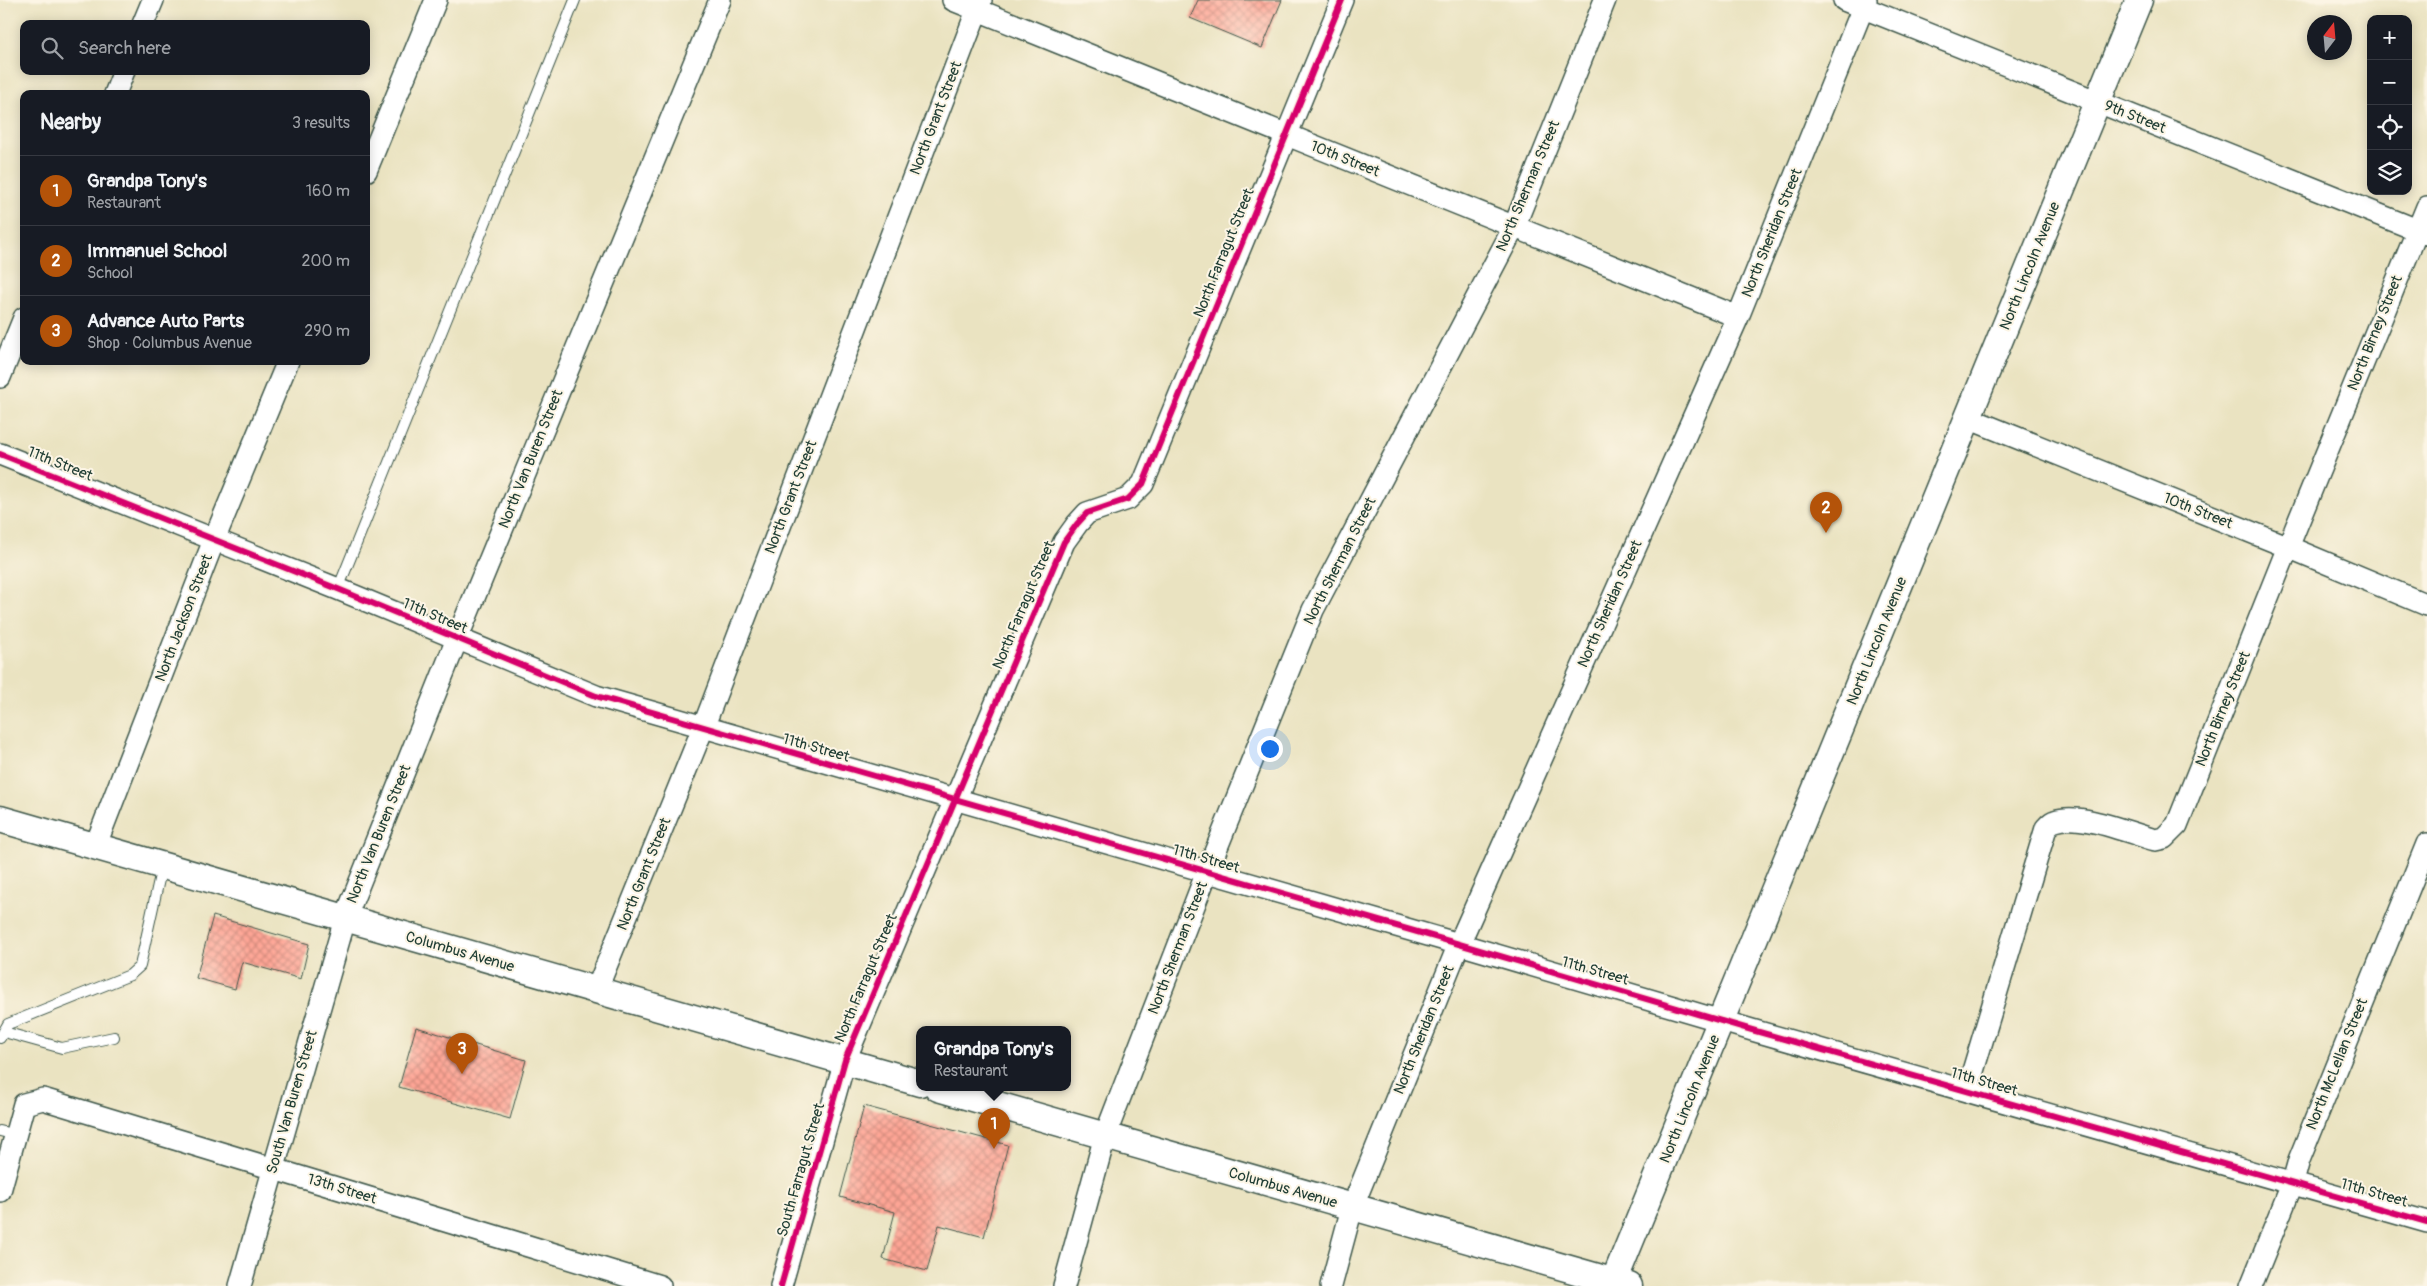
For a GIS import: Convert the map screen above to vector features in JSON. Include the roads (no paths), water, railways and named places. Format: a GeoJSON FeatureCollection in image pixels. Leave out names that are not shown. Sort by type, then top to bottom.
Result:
{"type":"FeatureCollection","features":[{"type":"Feature","properties":{"kind":"street"},"geometry":{"type":"LineString","coordinates":[[145,20],[153,0]]}},
{"type":"Feature","properties":{"kind":"street"},"geometry":{"type":"LineString","coordinates":[[370,161],[436,0]]}},
{"type":"Feature","properties":{"kind":"street","name":"North Van Buren Street"},"geometry":{"type":"LineString","coordinates":[[345,919],[457,639],[720,0]]}},
{"type":"Feature","properties":{"kind":"street","name":"10th Street"},"geometry":{"type":"LineString","coordinates":[[953,0],[979,5],[1287,134],[1738,317]]}},
{"type":"Feature","properties":{"kind":"street","name":"North Farragut Street"},"geometry":{"type":"LineString","coordinates":[[845,1060],[1064,542],[1076,524],[1087,513],[1128,499],[1143,484],[1342,0]]}},
{"type":"Feature","properties":{"kind":"street","name":"North Sherman Street"},"geometry":{"type":"LineString","coordinates":[[1064,1286],[1105,1136],[1313,610],[1514,227],[1605,0]]}},
{"type":"Feature","properties":{"kind":"street","name":"North Lincoln Avenue"},"geometry":{"type":"LineString","coordinates":[[1618,1285],[1722,1021],[2139,0]]}},
{"type":"Feature","properties":{"kind":"street","name":"9th Street"},"geometry":{"type":"LineString","coordinates":[[1858,3],[2097,102],[2422,232]]}},
{"type":"Feature","properties":{"kind":"street","name":"North Sheridan Street"},"geometry":{"type":"LineString","coordinates":[[1331,1286],[1352,1208],[1459,944],[1738,317],[1858,3]]}},
{"type":"Feature","properties":{"kind":"street","name":"North Grant Street"},"geometry":{"type":"LineString","coordinates":[[596,991],[703,728],[979,5]]}},
{"type":"Feature","properties":{"kind":"street"},"geometry":{"type":"LineString","coordinates":[[117,90],[122,75]]}},
{"type":"Feature","properties":{"kind":"street","name":"North Birney Street"},"geometry":{"type":"LineString","coordinates":[[1967,1091],[2046,828],[2053,821],[2066,819],[2089,822],[2155,840],[2164,838],[2177,826],[2288,546],[2422,232],[2427,207]]}},
{"type":"Feature","properties":{"kind":"street"},"geometry":{"type":"LineString","coordinates":[[0,377],[20,328]]}},
{"type":"Feature","properties":{"kind":"street","name":"North Jackson Street"},"geometry":{"type":"LineString","coordinates":[[95,847],[214,540],[286,365]]}},
{"type":"Feature","properties":{"kind":"street","name":"10th Street"},"geometry":{"type":"LineString","coordinates":[[1968,418],[2288,546],[2427,605]]}},
{"type":"Feature","properties":{"kind":"street","name":"11th Street"},"geometry":{"type":"LineString","coordinates":[[0,454],[338,589],[596,696],[2427,1222]]}},
{"type":"Feature","properties":{"kind":"street","name":"Columbus Avenue"},"geometry":{"type":"LineString","coordinates":[[0,820],[916,1081]]}},
{"type":"Feature","properties":{"kind":"street","name":"North McLellan Street"},"geometry":{"type":"LineString","coordinates":[[2251,1286],[2293,1182],[2298,1160],[2427,844]]}},
{"type":"Feature","properties":{"kind":"street","name":"South Van Buren Street"},"geometry":{"type":"LineString","coordinates":[[240,1286],[345,919]]}},
{"type":"Feature","properties":{"kind":"street","name":"South Farragut Street"},"geometry":{"type":"LineString","coordinates":[[781,1286],[845,1060]]}},
{"type":"Feature","properties":{"kind":"street","name":"Columbus Avenue"},"geometry":{"type":"LineString","coordinates":[[948,1091],[1618,1285]]}},
{"type":"Feature","properties":{"kind":"street","name":"13th Street"},"geometry":{"type":"LineString","coordinates":[[8,1133],[24,1104],[43,1099],[273,1167],[660,1286]]}},
{"type":"Feature","properties":{"kind":"street"},"geometry":{"type":"LineString","coordinates":[[0,1192],[8,1133]]}},
{"type":"Feature","properties":{"kind":"lane"},"geometry":{"type":"LineString","coordinates":[[338,589],[575,0]]}},
{"type":"Feature","properties":{"kind":"lane"},"geometry":{"type":"LineString","coordinates":[[114,1037],[62,1048],[2,1035],[8,1024],[130,975],[140,966],[162,866]]}},
{"type":"Feature","properties":{"kind":"place","name":"Immanuel School"},"geometry":{"type":"Point","coordinates":[1826,533]}},
{"type":"Feature","properties":{"kind":"place","name":"Advance Auto Parts"},"geometry":{"type":"Point","coordinates":[462,1074]}},
{"type":"Feature","properties":{"kind":"place","name":"Grandpa Tony's"},"geometry":{"type":"Point","coordinates":[994,1149]}}]}
